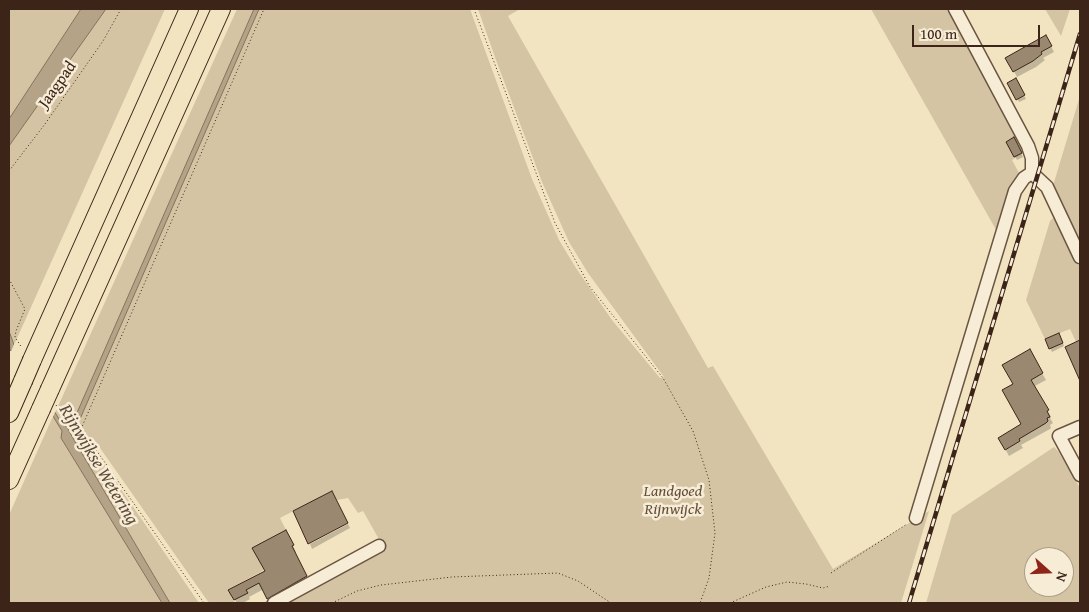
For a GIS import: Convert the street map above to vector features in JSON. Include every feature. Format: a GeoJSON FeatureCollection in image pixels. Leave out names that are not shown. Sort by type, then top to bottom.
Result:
{"type":"FeatureCollection","features":[{"type":"Feature","properties":{"kind":"highway"},"geometry":{"type":"LineString","coordinates":[[9,414],[189,9]]}},
{"type":"Feature","properties":{"kind":"highway"},"geometry":{"type":"LineString","coordinates":[[9,480],[221,9]]}},
{"type":"Feature","properties":{"kind":"street"},"geometry":{"type":"LineString","coordinates":[[954,9],[1028,146],[1032,158],[1033,174],[1047,187],[1080,257]]}},
{"type":"Feature","properties":{"kind":"street"},"geometry":{"type":"LineString","coordinates":[[916,518],[1015,191],[1024,178],[1033,174]]}},
{"type":"Feature","properties":{"kind":"street"},"geometry":{"type":"LineString","coordinates":[[1080,427],[1059,436],[1080,475]]}},
{"type":"Feature","properties":{"kind":"street"},"geometry":{"type":"LineString","coordinates":[[274,603],[379,546]]}},
{"type":"Feature","properties":{"kind":"path","name":"Jaagpad"},"geometry":{"type":"LineString","coordinates":[[9,171],[45,124],[103,41],[122,9]]}},
{"type":"Feature","properties":{"kind":"path"},"geometry":{"type":"LineString","coordinates":[[81,429],[264,9]]}},
{"type":"Feature","properties":{"kind":"path"},"geometry":{"type":"LineString","coordinates":[[474,9],[555,223],[590,287],[662,378],[693,431],[709,480],[715,533],[710,578],[700,603]]}},
{"type":"Feature","properties":{"kind":"path"},"geometry":{"type":"LineString","coordinates":[[9,279],[25,309],[16,331]]}},
{"type":"Feature","properties":{"kind":"path"},"geometry":{"type":"LineString","coordinates":[[66,421],[86,434],[204,603]]}},
{"type":"Feature","properties":{"kind":"path"},"geometry":{"type":"LineString","coordinates":[[831,573],[916,518]]}},
{"type":"Feature","properties":{"kind":"path"},"geometry":{"type":"LineString","coordinates":[[332,603],[357,591],[381,585],[452,578],[558,573],[578,581],[611,603]]}},
{"type":"Feature","properties":{"kind":"path"},"geometry":{"type":"LineString","coordinates":[[730,603],[766,587],[787,582],[822,588],[830,586]]}},
{"type":"Feature","properties":{"kind":"green space"},"geometry":{"type":"Polygon","coordinates":[[[9,9],[81,9],[9,119],[9,9]]]}},
{"type":"Feature","properties":{"kind":"green space"},"geometry":{"type":"Polygon","coordinates":[[[106,9],[165,9],[14,345],[9,331],[9,146],[106,9]]]}},
{"type":"Feature","properties":{"kind":"green space","name":"Landgoed Rijnwijck"},"geometry":{"type":"Polygon","coordinates":[[[237,9],[254,9],[76,415],[80,419],[259,9],[470,9],[532,179],[559,240],[612,320],[660,378],[664,377],[588,273],[569,242],[542,182],[478,9],[520,9],[508,16],[708,368],[713,366],[833,569],[929,511],[901,603],[263,603],[380,541],[363,511],[358,513],[348,498],[337,500],[332,491],[280,518],[286,530],[253,548],[264,570],[228,590],[235,603],[209,603],[93,438],[90,444],[199,603],[170,603],[67,428],[62,425],[55,413],[237,9]]]}},
{"type":"Feature","properties":{"kind":"green space"},"geometry":{"type":"Polygon","coordinates":[[[871,9],[950,9],[1027,151],[1012,160],[1019,173],[999,235],[871,9]]]}},
{"type":"Feature","properties":{"kind":"green space"},"geometry":{"type":"Polygon","coordinates":[[[1045,9],[1070,9],[1061,36],[1045,9]]]}},
{"type":"Feature","properties":{"kind":"green space"},"geometry":{"type":"Polygon","coordinates":[[[1080,96],[1080,248],[1052,189],[1080,96]]]}},
{"type":"Feature","properties":{"kind":"green space"},"geometry":{"type":"Polygon","coordinates":[[[1055,216],[1080,263],[1080,340],[1076,342],[1070,329],[1045,339],[1026,300],[1050,221],[1055,216]]]}},
{"type":"Feature","properties":{"kind":"green space"},"geometry":{"type":"Polygon","coordinates":[[[53,416],[62,431],[61,438],[162,603],[9,603],[9,515],[53,416]]]}},
{"type":"Feature","properties":{"kind":"green space"},"geometry":{"type":"Polygon","coordinates":[[[1054,447],[1080,488],[1080,603],[926,603],[952,515],[1054,447]]]}},
{"type":"Feature","properties":{"kind":"shaded area"},"geometry":{"type":"Polygon","coordinates":[[[81,9],[106,9],[9,146],[9,119],[81,9]]]}},
{"type":"Feature","properties":{"kind":"shaded area"},"geometry":{"type":"Polygon","coordinates":[[[254,9],[259,9],[80,419],[76,415],[254,9]]]}},
{"type":"Feature","properties":{"kind":"shaded area"},"geometry":{"type":"Polygon","coordinates":[[[9,331],[14,345],[62,424],[67,427],[170,603],[162,603],[61,438],[62,431],[16,355],[10,350],[9,331]]]}},
{"type":"Feature","properties":{"kind":"pier"},"geometry":{"type":"Polygon","coordinates":[[[15,342],[56,410],[52,419],[15,357],[10,354],[15,342]]]}},
{"type":"Feature","properties":{"kind":"building"},"geometry":{"type":"Polygon","coordinates":[[[1046,35],[1052,46],[1041,52],[1042,54],[1033,61],[1013,72],[1005,58],[1046,35]]]}},
{"type":"Feature","properties":{"kind":"building"},"geometry":{"type":"Polygon","coordinates":[[[1016,78],[1025,95],[1016,100],[1007,83],[1016,78]]]}},
{"type":"Feature","properties":{"kind":"building"},"geometry":{"type":"Polygon","coordinates":[[[1014,137],[1022,153],[1014,157],[1006,142],[1014,137]]]}},
{"type":"Feature","properties":{"kind":"building"},"geometry":{"type":"Polygon","coordinates":[[[1059,333],[1063,343],[1049,349],[1045,339],[1059,333]]]}},
{"type":"Feature","properties":{"kind":"building"},"geometry":{"type":"Polygon","coordinates":[[[1080,340],[1080,381],[1065,347],[1080,340]]]}},
{"type":"Feature","properties":{"kind":"building"},"geometry":{"type":"Polygon","coordinates":[[[1030,349],[1043,373],[1031,380],[1049,410],[1047,411],[1050,417],[1047,418],[1048,421],[1046,423],[1005,450],[998,438],[1021,424],[1002,390],[1013,384],[1002,365],[1030,349]]]}},
{"type":"Feature","properties":{"kind":"building"},"geometry":{"type":"Polygon","coordinates":[[[332,491],[348,523],[308,544],[293,511],[332,491]]]}},
{"type":"Feature","properties":{"kind":"building"},"geometry":{"type":"Polygon","coordinates":[[[286,530],[307,576],[267,599],[259,583],[246,590],[248,593],[234,600],[228,590],[265,571],[252,548],[286,530]]]}},
{"type":"Feature","properties":{"kind":"railway"},"geometry":{"type":"LineString","coordinates":[[909,603],[1080,34]]}},
{"type":"Feature","properties":{"kind":"water label","name":"Rijnwijkse Wetering"},"geometry":{"type":"Point","coordinates":[98,465]}}]}
